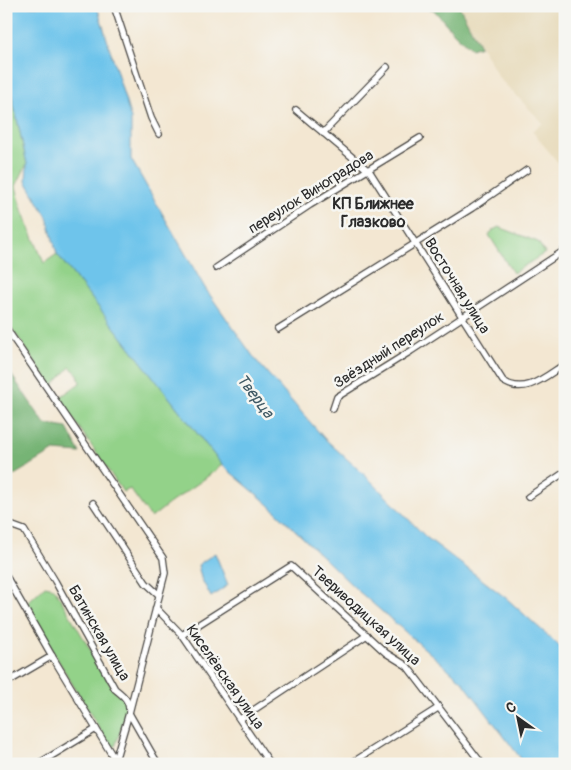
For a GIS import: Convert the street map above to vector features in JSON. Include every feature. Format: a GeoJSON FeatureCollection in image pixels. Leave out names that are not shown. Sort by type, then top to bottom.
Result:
{"type":"FeatureCollection","features":[{"type":"Feature","properties":{"kind":"street"},"geometry":{"type":"LineString","coordinates":[[114,6],[151,118],[159,134]]}},
{"type":"Feature","properties":{"kind":"street"},"geometry":{"type":"LineString","coordinates":[[323,132],[387,67]]}},
{"type":"Feature","properties":{"kind":"street","name":"Восточная улица"},"geometry":{"type":"LineString","coordinates":[[296,110],[368,170],[500,377],[507,383],[523,387],[532,385],[565,364]]}},
{"type":"Feature","properties":{"kind":"street","name":"переулок Виноградова"},"geometry":{"type":"LineString","coordinates":[[216,268],[310,205],[420,138]]}},
{"type":"Feature","properties":{"kind":"street"},"geometry":{"type":"LineString","coordinates":[[278,329],[416,244],[527,170]]}},
{"type":"Feature","properties":{"kind":"street","name":"Звёздный переулок"},"geometry":{"type":"LineString","coordinates":[[333,409],[337,396],[411,351],[565,250]]}},
{"type":"Feature","properties":{"kind":"street"},"geometry":{"type":"LineString","coordinates":[[6,328],[163,558],[165,573],[158,594],[129,713],[114,762]]}},
{"type":"Feature","properties":{"kind":"street"},"geometry":{"type":"LineString","coordinates":[[528,497],[565,472]]}},
{"type":"Feature","properties":{"kind":"street"},"geometry":{"type":"LineString","coordinates":[[93,503],[146,583],[158,594]]}},
{"type":"Feature","properties":{"kind":"street","name":"Батинская улица"},"geometry":{"type":"LineString","coordinates":[[6,526],[14,526],[24,530],[115,689],[127,699],[130,706],[129,713],[158,764]]}},
{"type":"Feature","properties":{"kind":"street","name":"Твериводицкая улица"},"geometry":{"type":"LineString","coordinates":[[182,635],[291,566],[386,653],[407,666],[482,764]]}},
{"type":"Feature","properties":{"kind":"street"},"geometry":{"type":"LineString","coordinates":[[6,576],[8,583],[114,762]]}},
{"type":"Feature","properties":{"kind":"street","name":"Киселёвская улица"},"geometry":{"type":"LineString","coordinates":[[156,608],[182,635],[270,764]]}},
{"type":"Feature","properties":{"kind":"street"},"geometry":{"type":"LineString","coordinates":[[240,719],[367,634]]}},
{"type":"Feature","properties":{"kind":"street"},"geometry":{"type":"LineString","coordinates":[[6,683],[52,656]]}},
{"type":"Feature","properties":{"kind":"street"},"geometry":{"type":"LineString","coordinates":[[350,764],[438,708]]}},
{"type":"Feature","properties":{"kind":"street"},"geometry":{"type":"LineString","coordinates":[[38,764],[96,729]]}},
{"type":"Feature","properties":{"kind":"shaded area"},"geometry":{"type":"Polygon","coordinates":[[[459,6],[565,6],[565,171],[532,131],[543,123],[499,78],[459,6]]]}},
{"type":"Feature","properties":{"kind":"green space"},"geometry":{"type":"Polygon","coordinates":[[[421,6],[459,6],[480,46],[471,49],[434,10],[421,6]]]}},
{"type":"Feature","properties":{"kind":"green space"},"geometry":{"type":"Polygon","coordinates":[[[6,69],[27,164],[16,186],[22,210],[44,263],[57,254],[222,465],[151,518],[130,489],[123,492],[59,398],[80,383],[78,374],[70,367],[52,387],[6,320],[6,69]]]}},
{"type":"Feature","properties":{"kind":"green space"},"geometry":{"type":"Polygon","coordinates":[[[499,227],[538,242],[545,253],[513,273],[489,235],[499,227]]]}},
{"type":"Feature","properties":{"kind":"green space"},"geometry":{"type":"Polygon","coordinates":[[[6,367],[45,424],[67,428],[80,453],[54,451],[6,480],[6,367]]]}},
{"type":"Feature","properties":{"kind":"green space"},"geometry":{"type":"Polygon","coordinates":[[[45,586],[54,588],[114,690],[126,701],[128,708],[115,747],[110,746],[108,743],[27,609],[29,601],[45,586]]]}},
{"type":"Feature","properties":{"kind":"water","name":"Тверца"},"geometry":{"type":"Polygon","coordinates":[[[6,6],[97,6],[131,119],[131,159],[205,288],[255,359],[324,438],[370,480],[426,537],[506,598],[565,651],[565,764],[525,764],[462,681],[356,589],[267,503],[222,465],[57,254],[47,217],[26,181],[27,164],[6,69],[6,6]]]}},
{"type":"Feature","properties":{"kind":"water"},"geometry":{"type":"Polygon","coordinates":[[[215,553],[228,585],[211,597],[201,578],[198,565],[215,553]]]}},
{"type":"Feature","properties":{"kind":"district","name":"КП Ближнее Глазково"},"geometry":{"type":"Point","coordinates":[373,213]}}]}
